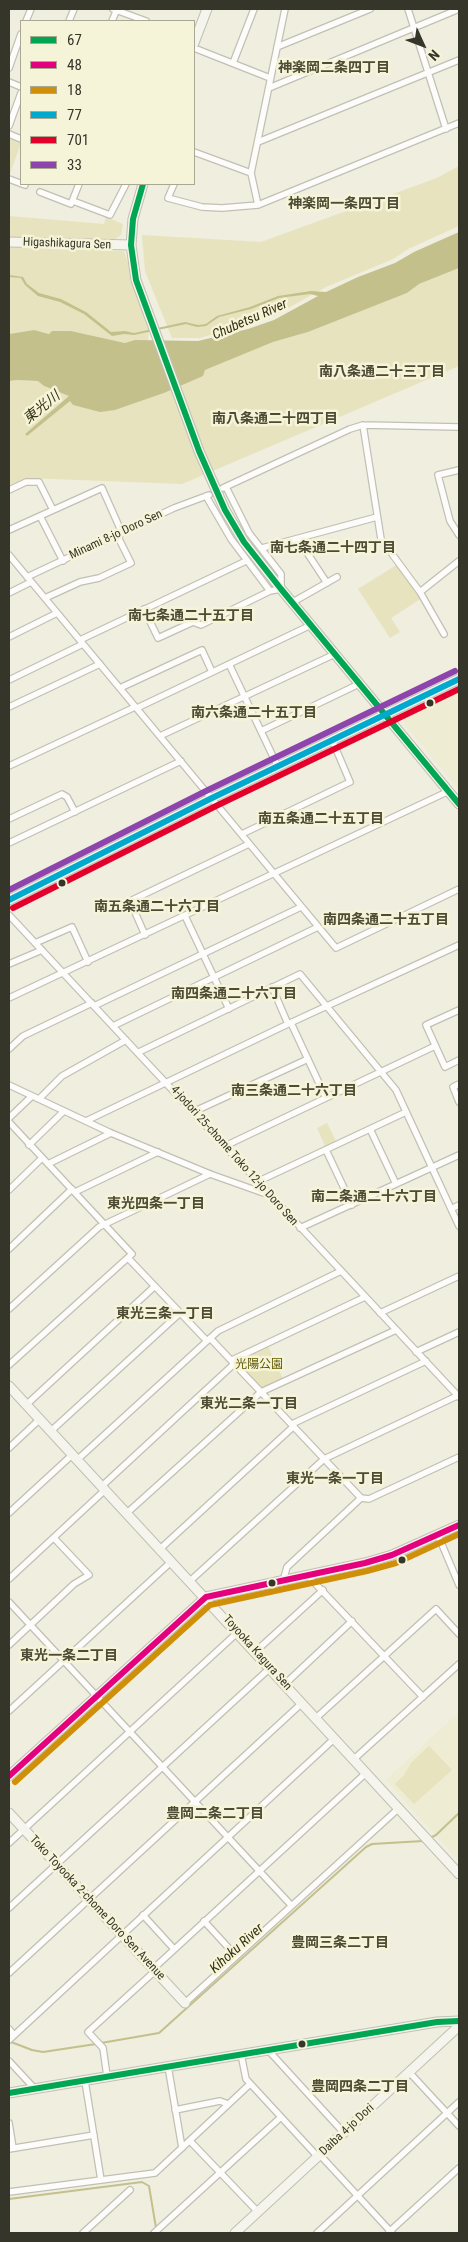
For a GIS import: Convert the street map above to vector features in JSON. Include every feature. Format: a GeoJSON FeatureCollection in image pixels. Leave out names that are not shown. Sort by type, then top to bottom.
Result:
{"type":"FeatureCollection","features":[{"type":"Feature","properties":{"kind":"street"},"geometry":{"type":"LineString","coordinates":[[115,9],[143,20]]}},
{"type":"Feature","properties":{"kind":"street"},"geometry":{"type":"LineString","coordinates":[[195,40],[207,9]]}},
{"type":"Feature","properties":{"kind":"street"},"geometry":{"type":"LineString","coordinates":[[233,63],[254,9]]}},
{"type":"Feature","properties":{"kind":"street"},"geometry":{"type":"LineString","coordinates":[[258,205],[252,173],[284,10],[276,9]]}},
{"type":"Feature","properties":{"kind":"street"},"geometry":{"type":"LineString","coordinates":[[277,47],[370,9]]}},
{"type":"Feature","properties":{"kind":"street"},"geometry":{"type":"LineString","coordinates":[[408,9],[446,129]]}},
{"type":"Feature","properties":{"kind":"street"},"geometry":{"type":"LineString","coordinates":[[269,88],[459,9]]}},
{"type":"Feature","properties":{"kind":"street"},"geometry":{"type":"LineString","coordinates":[[9,68],[20,37]]}},
{"type":"Feature","properties":{"kind":"street"},"geometry":{"type":"LineString","coordinates":[[195,44],[233,63],[270,78]]}},
{"type":"Feature","properties":{"kind":"street"},"geometry":{"type":"LineString","coordinates":[[258,142],[459,60]]}},
{"type":"Feature","properties":{"kind":"street"},"geometry":{"type":"LineString","coordinates":[[9,126],[20,96]]}},
{"type":"Feature","properties":{"kind":"street"},"geometry":{"type":"LineString","coordinates":[[174,185],[168,198],[202,207],[222,208],[258,205],[459,124]]}},
{"type":"Feature","properties":{"kind":"street"},"geometry":{"type":"LineString","coordinates":[[195,152],[252,173]]}},
{"type":"Feature","properties":{"kind":"street"},"geometry":{"type":"LineString","coordinates":[[40,192],[71,204],[79,185]]}},
{"type":"Feature","properties":{"kind":"street"},"geometry":{"type":"LineString","coordinates":[[72,201],[110,215],[125,185]]}},
{"type":"Feature","properties":{"kind":"street"},"geometry":{"type":"LineString","coordinates":[[142,185],[133,219],[130,246],[139,290],[199,450],[225,510],[244,542],[281,589],[459,804]]}},
{"type":"Feature","properties":{"kind":"street","name":"Higashikagura Sen"},"geometry":{"type":"LineString","coordinates":[[9,242],[130,246]]}},
{"type":"Feature","properties":{"kind":"street"},"geometry":{"type":"LineString","coordinates":[[281,589],[281,574],[249,533],[224,487],[362,425],[459,428]]}},
{"type":"Feature","properties":{"kind":"street"},"geometry":{"type":"LineString","coordinates":[[362,425],[381,539],[420,592],[444,634]]}},
{"type":"Feature","properties":{"kind":"street"},"geometry":{"type":"LineString","coordinates":[[459,470],[438,475],[450,522],[459,535]]}},
{"type":"Feature","properties":{"kind":"street"},"geometry":{"type":"LineString","coordinates":[[9,490],[26,482],[40,482],[53,510]]}},
{"type":"Feature","properties":{"kind":"street"},"geometry":{"type":"LineString","coordinates":[[9,530],[102,488],[130,564],[99,578],[80,582],[45,598]]}},
{"type":"Feature","properties":{"kind":"street","name":"Minami 8-jo Doro Sen"},"geometry":{"type":"LineString","coordinates":[[9,593],[62,561],[208,495],[220,521],[246,560]]}},
{"type":"Feature","properties":{"kind":"street"},"geometry":{"type":"LineString","coordinates":[[40,516],[62,561]]}},
{"type":"Feature","properties":{"kind":"street"},"geometry":{"type":"LineString","coordinates":[[262,548],[377,517]]}},
{"type":"Feature","properties":{"kind":"street"},"geometry":{"type":"LineString","coordinates":[[298,539],[327,583]]}},
{"type":"Feature","properties":{"kind":"street"},"geometry":{"type":"LineString","coordinates":[[9,555],[336,948],[459,889]]}},
{"type":"Feature","properties":{"kind":"street"},"geometry":{"type":"LineString","coordinates":[[9,680],[144,609],[246,560],[270,591]]}},
{"type":"Feature","properties":{"kind":"street"},"geometry":{"type":"LineString","coordinates":[[420,592],[459,560]]}},
{"type":"Feature","properties":{"kind":"street"},"geometry":{"type":"LineString","coordinates":[[293,602],[337,577]]}},
{"type":"Feature","properties":{"kind":"street"},"geometry":{"type":"LineString","coordinates":[[144,609],[158,638],[193,622],[202,625],[270,591],[281,589]]}},
{"type":"Feature","properties":{"kind":"street"},"geometry":{"type":"LineString","coordinates":[[9,637],[57,613]]}},
{"type":"Feature","properties":{"kind":"street"},"geometry":{"type":"LineString","coordinates":[[9,766],[311,625]]}},
{"type":"Feature","properties":{"kind":"street"},"geometry":{"type":"LineString","coordinates":[[120,688],[202,650],[212,672]]}},
{"type":"Feature","properties":{"kind":"street"},"geometry":{"type":"LineString","coordinates":[[160,736],[245,698],[335,654]]}},
{"type":"Feature","properties":{"kind":"street"},"geometry":{"type":"LineString","coordinates":[[9,707],[100,664]]}},
{"type":"Feature","properties":{"kind":"street"},"geometry":{"type":"LineString","coordinates":[[229,664],[278,767]]}},
{"type":"Feature","properties":{"kind":"street"},"geometry":{"type":"LineString","coordinates":[[9,900],[212,798],[333,742],[459,680]]}},
{"type":"Feature","properties":{"kind":"street"},"geometry":{"type":"LineString","coordinates":[[261,731],[359,684]]}},
{"type":"Feature","properties":{"kind":"street"},"geometry":{"type":"LineString","coordinates":[[242,834],[350,782],[333,742]]}},
{"type":"Feature","properties":{"kind":"street"},"geometry":{"type":"LineString","coordinates":[[9,843],[181,761]]}},
{"type":"Feature","properties":{"kind":"street"},"geometry":{"type":"LineString","coordinates":[[9,998],[274,875],[449,791]]}},
{"type":"Feature","properties":{"kind":"street"},"geometry":{"type":"LineString","coordinates":[[9,819],[62,794],[68,796],[75,812]]}},
{"type":"Feature","properties":{"kind":"street"},"geometry":{"type":"LineString","coordinates":[[145,935],[130,901],[249,844]]}},
{"type":"Feature","properties":{"kind":"street"},"geometry":{"type":"LineString","coordinates":[[9,1048],[23,1036],[301,907]]}},
{"type":"Feature","properties":{"kind":"street","name":"4-jodori 25-chome Toko 12-jo Doro Sen"},"geometry":{"type":"LineString","coordinates":[[9,915],[459,1396]]}},
{"type":"Feature","properties":{"kind":"street"},"geometry":{"type":"LineString","coordinates":[[185,916],[229,1009]]}},
{"type":"Feature","properties":{"kind":"street"},"geometry":{"type":"LineString","coordinates":[[35,943],[72,926],[88,962]]}},
{"type":"Feature","properties":{"kind":"street"},"geometry":{"type":"LineString","coordinates":[[113,1026],[213,976],[318,927]]}},
{"type":"Feature","properties":{"kind":"street"},"geometry":{"type":"LineString","coordinates":[[86,1122],[290,1023],[459,945]]}},
{"type":"Feature","properties":{"kind":"street"},"geometry":{"type":"LineString","coordinates":[[9,964],[42,950]]}},
{"type":"Feature","properties":{"kind":"street"},"geometry":{"type":"LineString","coordinates":[[139,1052],[300,974],[396,1090],[459,1226]]}},
{"type":"Feature","properties":{"kind":"street"},"geometry":{"type":"LineString","coordinates":[[272,988],[326,1098]]}},
{"type":"Feature","properties":{"kind":"street"},"geometry":{"type":"LineString","coordinates":[[459,1010],[426,1026],[445,1067],[459,1060]]}},
{"type":"Feature","properties":{"kind":"street"},"geometry":{"type":"LineString","coordinates":[[39,1099],[62,1076],[126,1040]]}},
{"type":"Feature","properties":{"kind":"street"},"geometry":{"type":"LineString","coordinates":[[225,1146],[435,1046]]}},
{"type":"Feature","properties":{"kind":"street"},"geometry":{"type":"LineString","coordinates":[[193,1112],[308,1059]]}},
{"type":"Feature","properties":{"kind":"street"},"geometry":{"type":"LineString","coordinates":[[459,1084],[453,1087],[459,1102]]}},
{"type":"Feature","properties":{"kind":"street"},"geometry":{"type":"LineString","coordinates":[[9,1085],[111,1133],[210,1174],[273,1196]]}},
{"type":"Feature","properties":{"kind":"street"},"geometry":{"type":"LineString","coordinates":[[9,1365],[132,1254],[9,1120],[32,1096]]}},
{"type":"Feature","properties":{"kind":"street"},"geometry":{"type":"LineString","coordinates":[[29,1144],[64,1111]]}},
{"type":"Feature","properties":{"kind":"street"},"geometry":{"type":"LineString","coordinates":[[259,1182],[406,1112]]}},
{"type":"Feature","properties":{"kind":"street"},"geometry":{"type":"LineString","coordinates":[[370,1129],[396,1184]]}},
{"type":"Feature","properties":{"kind":"street"},"geometry":{"type":"LineString","coordinates":[[48,1164],[111,1133]]}},
{"type":"Feature","properties":{"kind":"street"},"geometry":{"type":"LineString","coordinates":[[326,1150],[352,1205]]}},
{"type":"Feature","properties":{"kind":"street"},"geometry":{"type":"LineString","coordinates":[[9,1248],[74,1190],[158,1152]]}},
{"type":"Feature","properties":{"kind":"street"},"geometry":{"type":"LineString","coordinates":[[300,1228],[459,1155]]}},
{"type":"Feature","properties":{"kind":"street"},"geometry":{"type":"LineString","coordinates":[[9,1190],[42,1158]]}},
{"type":"Feature","properties":{"kind":"street"},"geometry":{"type":"LineString","coordinates":[[9,1309],[99,1227],[210,1174]]}},
{"type":"Feature","properties":{"kind":"street"},"geometry":{"type":"LineString","coordinates":[[451,1209],[459,1205]]}},
{"type":"Feature","properties":{"kind":"street"},"geometry":{"type":"LineString","coordinates":[[128,1258],[180,1313],[233,1362],[361,1498],[369,1499],[459,1457]]}},
{"type":"Feature","properties":{"kind":"street"},"geometry":{"type":"LineString","coordinates":[[9,1513],[218,1331],[341,1271]]}},
{"type":"Feature","properties":{"kind":"street"},"geometry":{"type":"LineString","coordinates":[[380,1313],[459,1276]]}},
{"type":"Feature","properties":{"kind":"street"},"geometry":{"type":"LineString","coordinates":[[26,1405],[155,1286]]}},
{"type":"Feature","properties":{"kind":"street"},"geometry":{"type":"LineString","coordinates":[[9,1579],[54,1538],[233,1362],[365,1297]]}},
{"type":"Feature","properties":{"kind":"street"},"geometry":{"type":"LineString","coordinates":[[51,1431],[180,1313]]}},
{"type":"Feature","properties":{"kind":"street"},"geometry":{"type":"LineString","coordinates":[[126,1513],[261,1392],[396,1330]]}},
{"type":"Feature","properties":{"kind":"street"},"geometry":{"type":"LineString","coordinates":[[416,1352],[459,1332]]}},
{"type":"Feature","properties":{"kind":"street"},"geometry":{"type":"LineString","coordinates":[[160,1549],[293,1425],[426,1361]]}},
{"type":"Feature","properties":{"kind":"street","name":"Toyooka Kagura Sen"},"geometry":{"type":"LineString","coordinates":[[9,1386],[206,1597],[459,1874]]}},
{"type":"Feature","properties":{"kind":"street"},"geometry":{"type":"LineString","coordinates":[[190,1581],[324,1459],[459,1396]]}},
{"type":"Feature","properties":{"kind":"street"},"geometry":{"type":"LineString","coordinates":[[9,1448],[40,1419]]}},
{"type":"Feature","properties":{"kind":"street"},"geometry":{"type":"LineString","coordinates":[[283,1581],[287,1567],[361,1498]]}},
{"type":"Feature","properties":{"kind":"street"},"geometry":{"type":"LineString","coordinates":[[9,1776],[206,1597],[308,1576],[392,1555],[459,1525]]}},
{"type":"Feature","properties":{"kind":"street"},"geometry":{"type":"LineString","coordinates":[[438,1535],[459,1585]]}},
{"type":"Feature","properties":{"kind":"street"},"geometry":{"type":"LineString","coordinates":[[9,1645],[74,1584],[89,1575],[54,1538]]}},
{"type":"Feature","properties":{"kind":"street"},"geometry":{"type":"LineString","coordinates":[[9,1711],[172,1561]]}},
{"type":"Feature","properties":{"kind":"street"},"geometry":{"type":"LineString","coordinates":[[308,1576],[423,1697]]}},
{"type":"Feature","properties":{"kind":"street"},"geometry":{"type":"LineString","coordinates":[[255,1652],[323,1590]]}},
{"type":"Feature","properties":{"kind":"street"},"geometry":{"type":"LineString","coordinates":[[9,1602],[291,1905]]}},
{"type":"Feature","properties":{"kind":"street"},"geometry":{"type":"LineString","coordinates":[[316,1718],[436,1609],[459,1634]]}},
{"type":"Feature","properties":{"kind":"street"},"geometry":{"type":"LineString","coordinates":[[284,1684],[352,1621]]}},
{"type":"Feature","properties":{"kind":"street"},"geometry":{"type":"LineString","coordinates":[[9,1842],[238,1632]]}},
{"type":"Feature","properties":{"kind":"street"},"geometry":{"type":"LineString","coordinates":[[354,1759],[459,1664]]}},
{"type":"Feature","properties":{"kind":"street"},"geometry":{"type":"LineString","coordinates":[[9,1908],[270,1668]]}},
{"type":"Feature","properties":{"kind":"street"},"geometry":{"type":"LineString","coordinates":[[9,1974],[302,1703]]}},
{"type":"Feature","properties":{"kind":"street"},"geometry":{"type":"LineString","coordinates":[[9,2029],[11,2037],[335,1738]]}},
{"type":"Feature","properties":{"kind":"street"},"geometry":{"type":"LineString","coordinates":[[107,2076],[103,2048],[88,2032],[204,1921],[367,1772]]}},
{"type":"Feature","properties":{"kind":"street"},"geometry":{"type":"LineString","coordinates":[[184,2003],[399,1808]]}},
{"type":"Feature","properties":{"kind":"street","name":"Toko Toyooka 2-chome Doro Sen Avenue"},"geometry":{"type":"LineString","coordinates":[[9,1813],[184,2003]]}},
{"type":"Feature","properties":{"kind":"street"},"geometry":{"type":"LineString","coordinates":[[143,1915],[174,1949]]}},
{"type":"Feature","properties":{"kind":"street"},"geometry":{"type":"LineString","coordinates":[[204,1921],[236,1956]]}},
{"type":"Feature","properties":{"kind":"street"},"geometry":{"type":"LineString","coordinates":[[9,2093],[437,2022],[459,2021]]}},
{"type":"Feature","properties":{"kind":"street","name":"Daiba 4-jo Dori"},"geometry":{"type":"LineString","coordinates":[[235,2233],[459,2026]]}},
{"type":"Feature","properties":{"kind":"street"},"geometry":{"type":"LineString","coordinates":[[268,2050],[344,2133]]}},
{"type":"Feature","properties":{"kind":"street"},"geometry":{"type":"LineString","coordinates":[[241,2054],[248,2081],[358,2195],[390,2232],[459,2168]]}},
{"type":"Feature","properties":{"kind":"street"},"geometry":{"type":"LineString","coordinates":[[9,2061],[35,2088]]}},
{"type":"Feature","properties":{"kind":"street"},"geometry":{"type":"LineString","coordinates":[[168,2066],[182,2148]]}},
{"type":"Feature","properties":{"kind":"street"},"geometry":{"type":"LineString","coordinates":[[410,2072],[459,2126]]}},
{"type":"Feature","properties":{"kind":"street"},"geometry":{"type":"LineString","coordinates":[[85,2081],[101,2180]]}},
{"type":"Feature","properties":{"kind":"street"},"geometry":{"type":"LineString","coordinates":[[9,2192],[155,2173],[228,2104],[248,2081]]}},
{"type":"Feature","properties":{"kind":"street"},"geometry":{"type":"LineString","coordinates":[[175,2110],[220,2101],[228,2104]]}},
{"type":"Feature","properties":{"kind":"street"},"geometry":{"type":"LineString","coordinates":[[316,2233],[459,2102]]}},
{"type":"Feature","properties":{"kind":"street"},"geometry":{"type":"LineString","coordinates":[[157,2231],[281,2117]]}},
{"type":"Feature","properties":{"kind":"street"},"geometry":{"type":"LineString","coordinates":[[9,2123],[11,2149],[94,2135]]}},
{"type":"Feature","properties":{"kind":"street"},"geometry":{"type":"LineString","coordinates":[[190,2141],[258,2212]]}},
{"type":"Feature","properties":{"kind":"street"},"geometry":{"type":"LineString","coordinates":[[83,2233],[130,2190]]}},
{"type":"Feature","properties":{"kind":"shaded area"},"geometry":{"type":"Polygon","coordinates":[[[459,232],[459,268],[419,284],[407,293],[308,332],[273,342],[205,370],[203,376],[164,393],[115,410],[100,412],[73,405],[70,401],[27,436],[25,434],[69,396],[44,386],[38,381],[9,381],[9,334],[34,330],[49,334],[52,331],[71,331],[125,343],[135,340],[198,341],[248,329],[274,320],[318,296],[310,294],[279,298],[251,309],[219,317],[206,326],[197,327],[186,324],[134,335],[112,336],[84,314],[60,302],[38,296],[25,285],[21,278],[9,277],[9,275],[23,277],[27,284],[39,293],[61,299],[86,312],[111,332],[125,331],[134,333],[185,322],[198,325],[206,324],[217,316],[250,307],[278,296],[311,291],[326,292],[395,263],[414,252],[459,232]]]}},
{"type":"Feature","properties":{"kind":"shaded area"},"geometry":{"type":"Polygon","coordinates":[[[459,690],[459,790],[404,724],[404,716],[459,690]]]}},
{"type":"Feature","properties":{"kind":"shaded area"},"geometry":{"type":"Polygon","coordinates":[[[459,1712],[459,1861],[386,1780],[459,1712]]]}},
{"type":"Feature","properties":{"kind":"green space"},"geometry":{"type":"Polygon","coordinates":[[[9,138],[20,143],[20,146],[9,176],[9,138]]]}},
{"type":"Feature","properties":{"kind":"green space"},"geometry":{"type":"Polygon","coordinates":[[[459,166],[459,226],[408,249],[393,259],[326,287],[274,316],[200,338],[172,338],[145,271],[142,235],[261,242],[437,178],[459,166]]]}},
{"type":"Feature","properties":{"kind":"green space"},"geometry":{"type":"Polygon","coordinates":[[[9,216],[104,224],[106,217],[123,224],[121,235],[115,239],[9,239],[9,216]]]}},
{"type":"Feature","properties":{"kind":"green space"},"geometry":{"type":"Polygon","coordinates":[[[9,247],[124,251],[149,327],[148,341],[125,343],[71,331],[53,331],[50,334],[34,330],[9,334],[9,247]]]}},
{"type":"Feature","properties":{"kind":"green space"},"geometry":{"type":"Polygon","coordinates":[[[459,268],[459,366],[182,484],[26,478],[9,485],[9,381],[39,381],[44,386],[70,396],[25,434],[27,436],[70,400],[73,405],[86,408],[115,410],[164,393],[202,376],[205,370],[273,342],[308,332],[407,293],[419,284],[459,268]]]}},
{"type":"Feature","properties":{"kind":"green space"},"geometry":{"type":"Polygon","coordinates":[[[398,564],[422,598],[391,618],[400,632],[390,638],[358,589],[398,564]]]}},
{"type":"Feature","properties":{"kind":"green space"},"geometry":{"type":"Polygon","coordinates":[[[327,1123],[336,1141],[325,1146],[317,1128],[327,1123]]]}},
{"type":"Feature","properties":{"kind":"green space","name":"光陽公園"},"geometry":{"type":"Polygon","coordinates":[[[267,1344],[284,1381],[261,1392],[232,1360],[267,1344]]]}},
{"type":"Feature","properties":{"kind":"green space"},"geometry":{"type":"Polygon","coordinates":[[[429,1746],[452,1770],[414,1804],[395,1784],[404,1775],[411,1763],[429,1746]]]}},
{"type":"Feature","properties":{"kind":"waterway","name":"Kihoku River"},"geometry":{"type":"LineString","coordinates":[[430,1838],[436,1835],[459,1813]]}},
{"type":"Feature","properties":{"kind":"waterway","name":"Kihoku River"},"geometry":{"type":"LineString","coordinates":[[101,2043],[159,2033],[366,1847],[372,1844],[423,1841]]}},
{"type":"Feature","properties":{"kind":"waterway","name":"Kihoku River"},"geometry":{"type":"LineString","coordinates":[[11,2042],[43,2052],[96,2044]]}},
{"type":"Feature","properties":{"kind":"waterway"},"geometry":{"type":"LineString","coordinates":[[9,2199],[142,2182],[149,2186],[156,2228]]}},
{"type":"Feature","properties":{"kind":"transit line","name":"67"},"geometry":{"type":"LineString","coordinates":[[143,185],[133,219],[131,245],[136,280],[199,451],[225,510],[244,542],[281,589],[459,804]]}},
{"type":"Feature","properties":{"kind":"transit line","name":"33"},"geometry":{"type":"LineString","coordinates":[[9,890],[208,790],[455,671]]}},
{"type":"Feature","properties":{"kind":"transit line","name":"77"},"geometry":{"type":"LineString","coordinates":[[9,900],[212,798],[459,679]]}},
{"type":"Feature","properties":{"kind":"transit line","name":"701"},"geometry":{"type":"LineString","coordinates":[[13,908],[216,806],[459,689]]}},
{"type":"Feature","properties":{"kind":"transit line","name":"48"},"geometry":{"type":"LineString","coordinates":[[9,1776],[206,1597],[365,1563],[392,1555],[459,1525]]}},
{"type":"Feature","properties":{"kind":"transit line","name":"18"},"geometry":{"type":"LineString","coordinates":[[15,1782],[210,1605],[396,1563],[459,1534]]}},
{"type":"Feature","properties":{"kind":"transit line","name":"67"},"geometry":{"type":"LineString","coordinates":[[9,2093],[437,2022],[459,2021]]}},
{"type":"Feature","properties":{"kind":"district","name":"神楽岡二条四丁目"},"geometry":{"type":"Point","coordinates":[334,68]}},
{"type":"Feature","properties":{"kind":"district","name":"神楽岡一条四丁目"},"geometry":{"type":"Point","coordinates":[344,204]}},
{"type":"Feature","properties":{"kind":"district","name":"南八条通二十三丁目"},"geometry":{"type":"Point","coordinates":[382,372]}},
{"type":"Feature","properties":{"kind":"district","name":"南八条通二十四丁目"},"geometry":{"type":"Point","coordinates":[275,419]}},
{"type":"Feature","properties":{"kind":"district","name":"南七条通二十四丁目"},"geometry":{"type":"Point","coordinates":[333,548]}},
{"type":"Feature","properties":{"kind":"district","name":"南七条通二十五丁目"},"geometry":{"type":"Point","coordinates":[191,616]}},
{"type":"Feature","properties":{"kind":"district","name":"南六条通二十五丁目"},"geometry":{"type":"Point","coordinates":[254,713]}},
{"type":"Feature","properties":{"kind":"district","name":"南五条通二十五丁目"},"geometry":{"type":"Point","coordinates":[321,819]}},
{"type":"Feature","properties":{"kind":"district","name":"南五条通二十六丁目"},"geometry":{"type":"Point","coordinates":[157,907]}},
{"type":"Feature","properties":{"kind":"district","name":"南四条通二十五丁目"},"geometry":{"type":"Point","coordinates":[386,920]}},
{"type":"Feature","properties":{"kind":"district","name":"南四条通二十六丁目"},"geometry":{"type":"Point","coordinates":[234,994]}},
{"type":"Feature","properties":{"kind":"district","name":"南三条通二十六丁目"},"geometry":{"type":"Point","coordinates":[294,1091]}},
{"type":"Feature","properties":{"kind":"district","name":"南二条通二十六丁目"},"geometry":{"type":"Point","coordinates":[374,1197]}},
{"type":"Feature","properties":{"kind":"district","name":"東光四条一丁目"},"geometry":{"type":"Point","coordinates":[156,1204]}},
{"type":"Feature","properties":{"kind":"district","name":"東光三条一丁目"},"geometry":{"type":"Point","coordinates":[165,1314]}},
{"type":"Feature","properties":{"kind":"district","name":"東光二条一丁目"},"geometry":{"type":"Point","coordinates":[249,1404]}},
{"type":"Feature","properties":{"kind":"district","name":"東光一条一丁目"},"geometry":{"type":"Point","coordinates":[335,1479]}},
{"type":"Feature","properties":{"kind":"district","name":"東光一条二丁目"},"geometry":{"type":"Point","coordinates":[69,1656]}},
{"type":"Feature","properties":{"kind":"district","name":"豊岡二条二丁目"},"geometry":{"type":"Point","coordinates":[215,1814]}},
{"type":"Feature","properties":{"kind":"district","name":"豊岡三条二丁目"},"geometry":{"type":"Point","coordinates":[340,1943]}},
{"type":"Feature","properties":{"kind":"district","name":"豊岡四条二丁目"},"geometry":{"type":"Point","coordinates":[360,2087]}},
{"type":"Feature","properties":{"kind":"water label","name":"Chubetsu River"},"geometry":{"type":"Point","coordinates":[250,320]}},
{"type":"Feature","properties":{"kind":"water label","name":"東光川"},"geometry":{"type":"Point","coordinates":[42,408]}}]}
